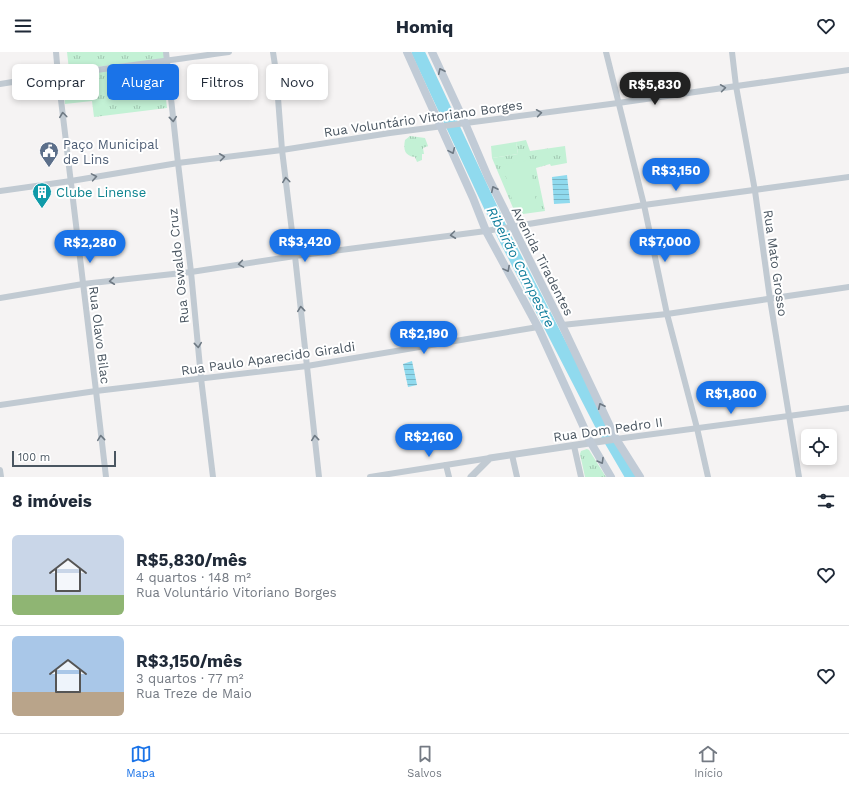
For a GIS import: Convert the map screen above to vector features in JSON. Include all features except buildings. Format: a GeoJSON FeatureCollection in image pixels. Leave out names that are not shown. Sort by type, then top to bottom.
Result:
{"type":"FeatureCollection","features":[{"type":"Feature","properties":{"kind":"main road"},"geometry":{"type":"LineString","coordinates":[[407,52],[444,126],[473,198],[538,326],[611,477]]}},
{"type":"Feature","properties":{"kind":"main road","name":"Avenida Tiradentes"},"geometry":{"type":"LineString","coordinates":[[432,52],[462,124],[510,227],[562,325],[614,440],[640,477]]}},
{"type":"Feature","properties":{"kind":"street","name":"Rua Olavo Bilac"},"geometry":{"type":"LineString","coordinates":[[56,52],[57,64]]}},
{"type":"Feature","properties":{"kind":"street","name":"Rua Oswaldo Cruz"},"geometry":{"type":"LineString","coordinates":[[166,52],[213,477]]}},
{"type":"Feature","properties":{"kind":"street"},"geometry":{"type":"LineString","coordinates":[[99,70],[228,52]]}},
{"type":"Feature","properties":{"kind":"street"},"geometry":{"type":"LineString","coordinates":[[273,52],[282,150],[296,256],[319,477]]}},
{"type":"Feature","properties":{"kind":"street"},"geometry":{"type":"LineString","coordinates":[[606,52],[644,205],[666,314],[697,428],[708,477]]}},
{"type":"Feature","properties":{"kind":"street","name":"Rua Mato Grosso"},"geometry":{"type":"LineString","coordinates":[[732,52],[736,86],[755,190],[770,299],[799,477]]}},
{"type":"Feature","properties":{"kind":"street","name":"Rua Voluntário Vitoriano Borges"},"geometry":{"type":"LineString","coordinates":[[0,191],[178,163],[282,150],[390,133],[849,70]]}},
{"type":"Feature","properties":{"kind":"street"},"geometry":{"type":"LineString","coordinates":[[0,84],[12,82]]}},
{"type":"Feature","properties":{"kind":"street","name":"Rua Olavo Bilac"},"geometry":{"type":"LineString","coordinates":[[61,100],[106,477]]}},
{"type":"Feature","properties":{"kind":"street"},"geometry":{"type":"LineString","coordinates":[[0,298],[83,284],[191,272],[510,227],[644,205],[849,177]]}},
{"type":"Feature","properties":{"kind":"street"},"geometry":{"type":"LineString","coordinates":[[562,325],[666,314],[849,287]]}},
{"type":"Feature","properties":{"kind":"street","name":"Rua Paulo Aparecido Giraldi"},"geometry":{"type":"LineString","coordinates":[[0,405],[96,391],[307,366],[538,326]]}},
{"type":"Feature","properties":{"kind":"street","name":"Rua Dom Pedro II"},"geometry":{"type":"LineString","coordinates":[[370,477],[446,464],[849,408]]}},
{"type":"Feature","properties":{"kind":"street"},"geometry":{"type":"LineString","coordinates":[[574,446],[581,477]]}},
{"type":"Feature","properties":{"kind":"street"},"geometry":{"type":"LineString","coordinates":[[512,455],[517,477]]}},
{"type":"Feature","properties":{"kind":"street"},"geometry":{"type":"LineString","coordinates":[[471,477],[490,458]]}},
{"type":"Feature","properties":{"kind":"street"},"geometry":{"type":"LineString","coordinates":[[446,464],[449,477]]}},
{"type":"Feature","properties":{"kind":"street"},"geometry":{"type":"LineString","coordinates":[[0,470],[1,477]]}},
{"type":"Feature","properties":{"kind":"green space"},"geometry":{"type":"Polygon","coordinates":[[[67,52],[164,52],[164,59],[121,64],[107,64],[107,66],[99,67],[99,64],[68,64],[67,52]]]}},
{"type":"Feature","properties":{"kind":"green space"},"geometry":{"type":"Polygon","coordinates":[[[107,70],[107,100],[166,100],[167,108],[94,117],[92,101],[65,104],[65,100],[99,100],[99,71],[107,70]]]}},
{"type":"Feature","properties":{"kind":"green space"},"geometry":{"type":"Polygon","coordinates":[[[410,136],[425,138],[428,146],[423,148],[424,154],[422,154],[422,160],[417,162],[415,157],[407,154],[404,147],[405,140],[410,136]]]}},
{"type":"Feature","properties":{"kind":"green space"},"geometry":{"type":"Polygon","coordinates":[[[526,140],[530,151],[565,146],[567,163],[551,166],[550,164],[536,168],[545,211],[516,215],[492,158],[518,154],[516,142],[526,140]]]}},
{"type":"Feature","properties":{"kind":"green space"},"geometry":{"type":"Polygon","coordinates":[[[516,142],[518,154],[492,158],[491,146],[516,142]]]}},
{"type":"Feature","properties":{"kind":"green space"},"geometry":{"type":"Polygon","coordinates":[[[530,160],[537,209],[515,212],[503,165],[530,160]]]}},
{"type":"Feature","properties":{"kind":"green space"},"geometry":{"type":"Polygon","coordinates":[[[587,449],[606,477],[585,477],[580,454],[581,451],[587,449]]]}},
{"type":"Feature","properties":{"kind":"water"},"geometry":{"type":"Polygon","coordinates":[[[567,175],[570,203],[554,204],[552,177],[567,175]]]}},
{"type":"Feature","properties":{"kind":"water"},"geometry":{"type":"Polygon","coordinates":[[[412,361],[417,385],[408,387],[403,364],[412,361]]]}},
{"type":"Feature","properties":{"kind":"waterway","name":"Ribeirão Campestre"},"geometry":{"type":"LineString","coordinates":[[418,52],[505,238],[601,424],[632,477]]}},
{"type":"Feature","properties":{"kind":"place","name":"Paço Municipal de Lins"},"geometry":{"type":"Point","coordinates":[49,168]}},
{"type":"Feature","properties":{"kind":"place","name":"Clube Linense"},"geometry":{"type":"Point","coordinates":[42,209]}}]}
